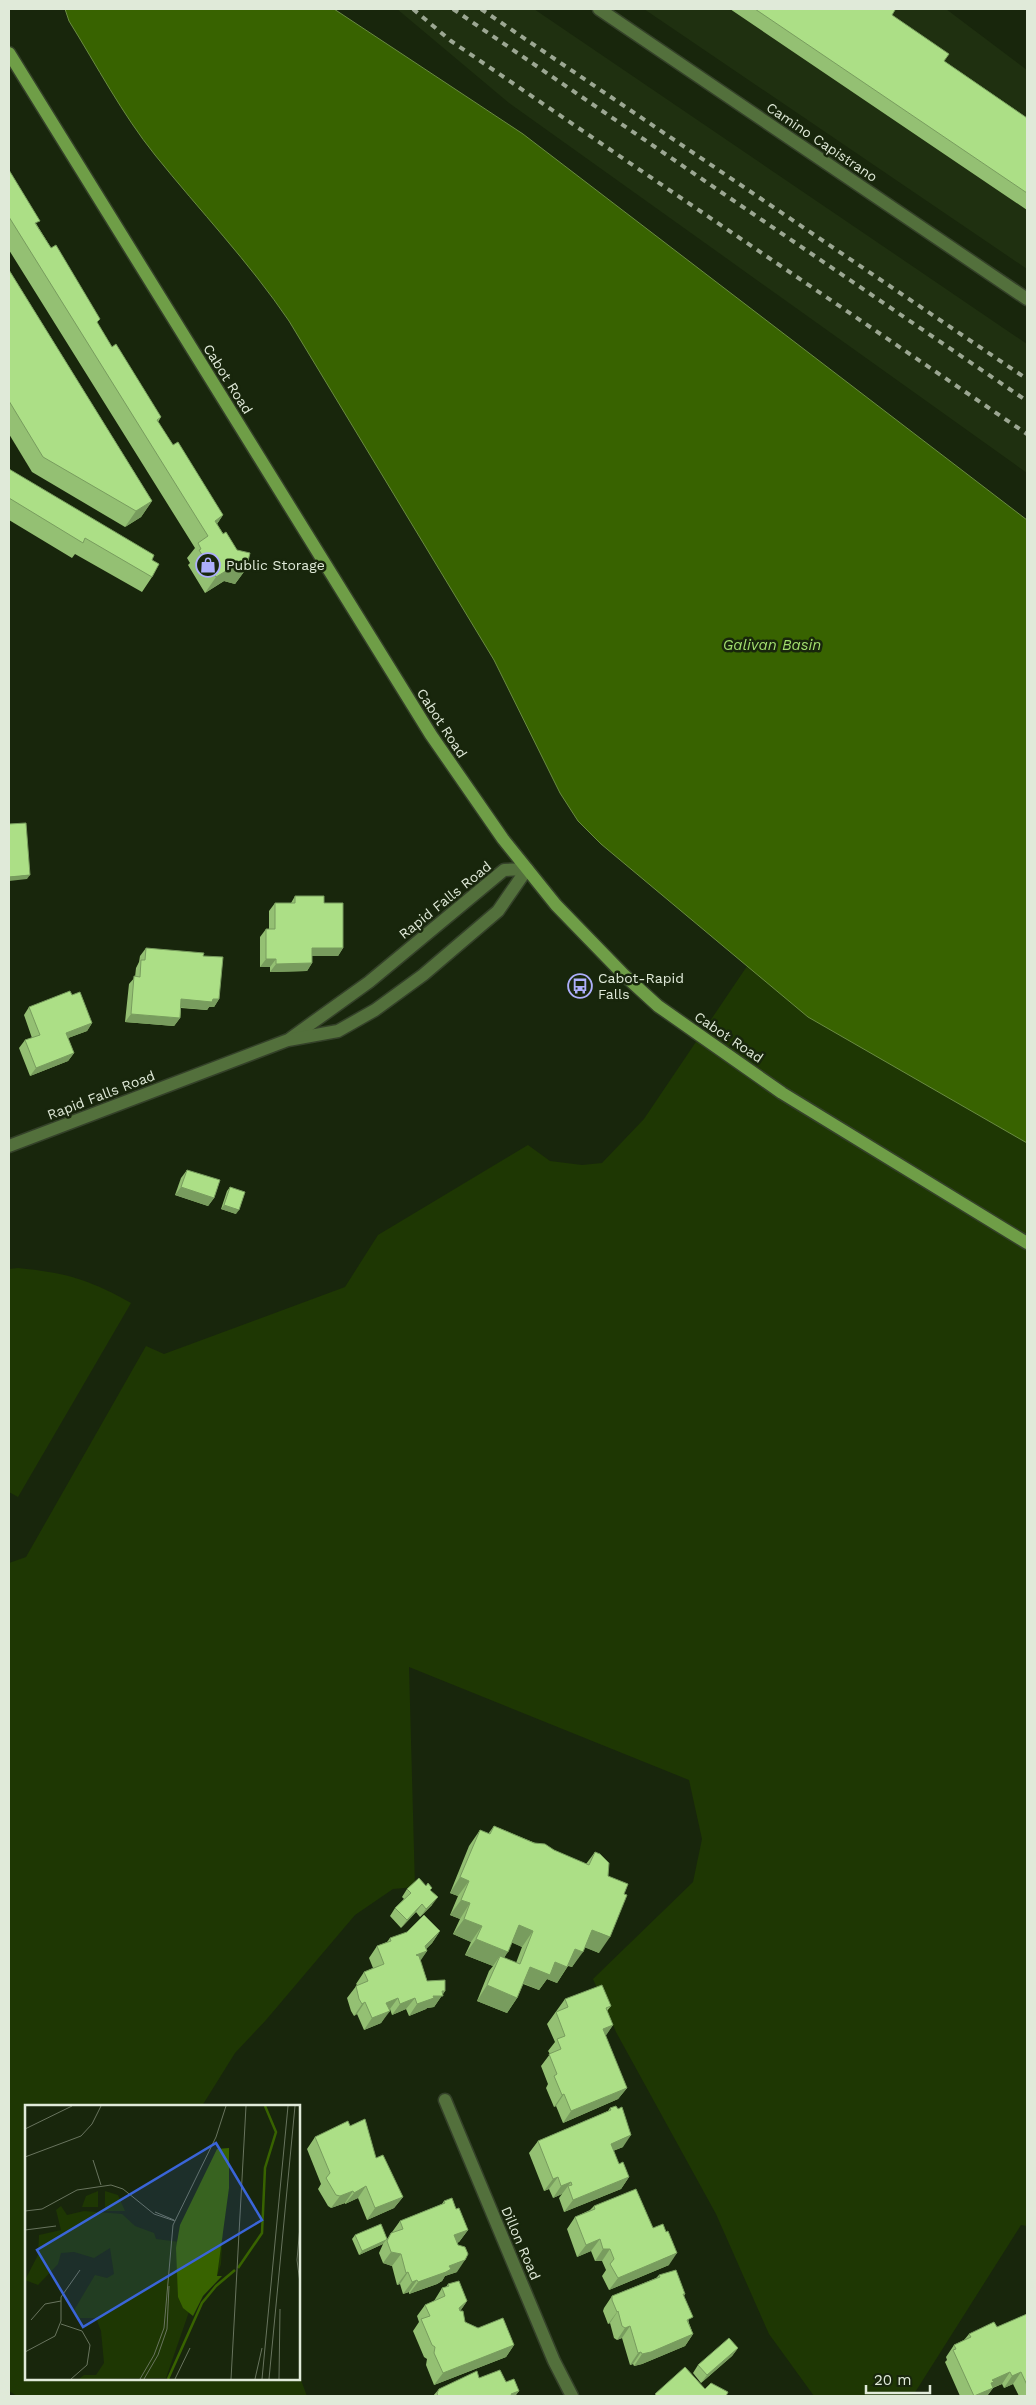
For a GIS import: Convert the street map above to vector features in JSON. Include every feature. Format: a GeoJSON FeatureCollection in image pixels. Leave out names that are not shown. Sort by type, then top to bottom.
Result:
{"type":"FeatureCollection","features":[{"type":"Feature","properties":{"kind":"main road","name":"Cabot Road"},"geometry":{"type":"LineString","coordinates":[[9,53],[431,735],[503,839],[556,905],[623,974],[680,1022],[782,1092],[1027,1243]]}},
{"type":"Feature","properties":{"kind":"street","name":"Camino Capistrano"},"geometry":{"type":"LineString","coordinates":[[599,9],[1027,299]]}},
{"type":"Feature","properties":{"kind":"street","name":"Rapid Falls Road"},"geometry":{"type":"LineString","coordinates":[[288,1040],[369,982],[504,870],[527,869]]}},
{"type":"Feature","properties":{"kind":"street","name":"Rapid Falls Road"},"geometry":{"type":"LineString","coordinates":[[9,1146],[288,1040],[338,1031],[375,1010],[423,975],[498,911],[527,869]]}},
{"type":"Feature","properties":{"kind":"street","name":"Dillon Road"},"geometry":{"type":"LineString","coordinates":[[445,2100],[554,2361],[572,2396]]}},
{"type":"Feature","properties":{"kind":"shaded area"},"geometry":{"type":"Polygon","coordinates":[[[134,9],[1027,528],[1027,2226],[1021,2225],[914,2394],[903,2396],[814,2396],[769,2334],[716,2214],[616,2032],[593,1979],[693,1882],[702,1839],[689,1780],[409,1667],[415,1887],[393,1889],[355,1915],[266,2020],[235,2053],[203,2105],[25,2105],[25,2380],[300,2380],[300,2378],[307,2396],[17,2396],[9,2391],[9,1563],[26,1557],[146,1346],[164,1354],[345,1287],[378,1235],[528,1145],[550,1161],[582,1165],[602,1163],[644,1119],[768,935],[134,9]]]}},
{"type":"Feature","properties":{"kind":"shaded area"},"geometry":{"type":"Polygon","coordinates":[[[397,9],[534,9],[1027,344],[1027,473],[509,103],[397,9]]]}},
{"type":"Feature","properties":{"kind":"shaded area"},"geometry":{"type":"Polygon","coordinates":[[[644,9],[946,9],[1027,70],[1027,269],[644,9]]]}},
{"type":"Feature","properties":{"kind":"shaded area"},"geometry":{"type":"Polygon","coordinates":[[[18,1268],[77,1278],[131,1303],[18,1497],[9,1492],[9,1269],[18,1268]]]}},
{"type":"Feature","properties":{"kind":"water","name":"Galivan Basin"},"geometry":{"type":"Polygon","coordinates":[[[65,9],[334,9],[523,134],[1027,520],[1027,1143],[808,1017],[601,844],[578,821],[560,793],[494,660],[289,321],[241,257],[143,139],[69,21],[65,9]]]}},
{"type":"Feature","properties":{"kind":"building"},"geometry":{"type":"Polygon","coordinates":[[[755,9],[895,10],[892,15],[949,54],[944,61],[1027,118],[1027,193],[755,9]]]}},
{"type":"Feature","properties":{"kind":"building"},"geometry":{"type":"Polygon","coordinates":[[[9,170],[40,221],[35,223],[51,248],[56,245],[100,319],[97,322],[112,347],[116,344],[161,417],[157,420],[173,445],[178,442],[223,515],[215,521],[223,534],[226,532],[237,550],[250,553],[246,569],[234,566],[216,577],[199,550],[201,549],[198,543],[208,536],[9,217],[9,170]]]}},
{"type":"Feature","properties":{"kind":"building"},"geometry":{"type":"Polygon","coordinates":[[[9,270],[152,501],[136,511],[43,457],[9,401],[9,270]]]}},
{"type":"Feature","properties":{"kind":"building"},"geometry":{"type":"Polygon","coordinates":[[[9,469],[154,555],[152,560],[159,564],[152,577],[85,538],[83,543],[9,498],[9,469]]]}},
{"type":"Feature","properties":{"kind":"building"},"geometry":{"type":"Polygon","coordinates":[[[26,823],[30,875],[9,877],[9,824],[26,823]]]}},
{"type":"Feature","properties":{"kind":"building"},"geometry":{"type":"Polygon","coordinates":[[[295,896],[324,896],[324,903],[343,903],[343,948],[312,948],[312,963],[276,964],[276,959],[266,959],[266,929],[275,929],[275,903],[295,903],[295,896]]]}},
{"type":"Feature","properties":{"kind":"building"},"geometry":{"type":"Polygon","coordinates":[[[146,948],[204,953],[203,956],[223,957],[219,999],[213,999],[212,1002],[181,999],[180,1018],[131,1014],[134,976],[140,977],[141,960],[145,960],[146,948]]]}},
{"type":"Feature","properties":{"kind":"building"},"geometry":{"type":"Polygon","coordinates":[[[70,991],[72,995],[80,992],[92,1023],[66,1033],[74,1053],[36,1068],[25,1040],[40,1035],[29,1007],[70,991]]]}},
{"type":"Feature","properties":{"kind":"building"},"geometry":{"type":"Polygon","coordinates":[[[187,1170],[220,1180],[214,1198],[181,1187],[187,1170]]]}},
{"type":"Feature","properties":{"kind":"building"},"geometry":{"type":"Polygon","coordinates":[[[230,1187],[245,1192],[239,1210],[224,1205],[230,1187]]]}},
{"type":"Feature","properties":{"kind":"building"},"geometry":{"type":"Polygon","coordinates":[[[494,1826],[534,1843],[545,1844],[554,1850],[589,1865],[595,1852],[600,1854],[609,1863],[608,1876],[628,1884],[624,1894],[627,1895],[610,1937],[592,1930],[583,1952],[575,1949],[567,1967],[555,1962],[550,1975],[530,1967],[517,1998],[487,1985],[500,1956],[520,1964],[533,1931],[519,1925],[508,1952],[476,1939],[482,1926],[464,1919],[470,1903],[461,1900],[469,1881],[460,1877],[480,1830],[490,1834],[494,1826]]]}},
{"type":"Feature","properties":{"kind":"building"},"geometry":{"type":"Polygon","coordinates":[[[419,1878],[426,1886],[428,1883],[432,1888],[430,1890],[438,1897],[426,1909],[422,1904],[407,1920],[395,1908],[411,1893],[407,1889],[419,1878]]]}},
{"type":"Feature","properties":{"kind":"building"},"geometry":{"type":"Polygon","coordinates":[[[424,1915],[440,1931],[425,1946],[427,1951],[416,1955],[419,1956],[427,1981],[445,1980],[445,1991],[442,1991],[443,1996],[433,1996],[434,1998],[417,2004],[415,1998],[400,2004],[398,1998],[386,2003],[390,2011],[372,2018],[365,2002],[362,2004],[359,1999],[356,1986],[368,1981],[364,1972],[384,1964],[377,1946],[391,1941],[390,1938],[407,1932],[424,1915]]]}},
{"type":"Feature","properties":{"kind":"building"},"geometry":{"type":"Polygon","coordinates":[[[602,1985],[611,2006],[606,2008],[613,2025],[603,2029],[627,2088],[571,2111],[554,2076],[557,2074],[549,2054],[561,2049],[557,2039],[565,2036],[556,2012],[568,2007],[565,1999],[602,1985]]]}},
{"type":"Feature","properties":{"kind":"building"},"geometry":{"type":"Polygon","coordinates":[[[616,2106],[618,2109],[622,2107],[631,2135],[611,2144],[619,2164],[623,2162],[629,2177],[573,2200],[568,2186],[572,2185],[571,2182],[561,2186],[558,2177],[553,2179],[538,2141],[611,2110],[610,2108],[616,2106]]]}},
{"type":"Feature","properties":{"kind":"building"},"geometry":{"type":"Polygon","coordinates":[[[365,2119],[376,2158],[383,2155],[403,2197],[375,2208],[366,2186],[354,2193],[353,2191],[340,2196],[336,2195],[326,2178],[330,2173],[315,2137],[348,2121],[350,2126],[365,2119]]]}},
{"type":"Feature","properties":{"kind":"building"},"geometry":{"type":"Polygon","coordinates":[[[636,2189],[653,2228],[663,2224],[677,2253],[618,2278],[610,2264],[614,2259],[610,2249],[603,2249],[600,2239],[586,2245],[575,2217],[595,2209],[594,2206],[636,2189]]]}},
{"type":"Feature","properties":{"kind":"building"},"geometry":{"type":"Polygon","coordinates":[[[452,2198],[456,2209],[459,2208],[468,2230],[454,2235],[458,2245],[465,2247],[468,2254],[465,2260],[449,2266],[451,2269],[446,2272],[418,2282],[417,2280],[412,2282],[408,2272],[406,2273],[401,2254],[391,2252],[387,2241],[391,2233],[403,2229],[400,2221],[445,2203],[444,2201],[452,2198]]]}},
{"type":"Feature","properties":{"kind":"building"},"geometry":{"type":"Polygon","coordinates":[[[381,2224],[387,2239],[362,2251],[355,2235],[381,2224]]]}},
{"type":"Feature","properties":{"kind":"building"},"geometry":{"type":"Polygon","coordinates":[[[676,2270],[685,2294],[683,2294],[693,2317],[687,2320],[693,2334],[651,2352],[638,2353],[630,2326],[625,2328],[622,2326],[612,2296],[660,2277],[659,2275],[676,2270]]]}},
{"type":"Feature","properties":{"kind":"building"},"geometry":{"type":"Polygon","coordinates":[[[459,2281],[467,2301],[459,2308],[460,2311],[463,2311],[465,2322],[478,2328],[503,2318],[514,2345],[443,2373],[434,2353],[435,2347],[432,2345],[421,2319],[430,2316],[425,2305],[445,2296],[442,2288],[459,2281]]]}},
{"type":"Feature","properties":{"kind":"building"},"geometry":{"type":"Polygon","coordinates":[[[1027,2314],[1027,2385],[1021,2372],[1012,2376],[1010,2372],[992,2380],[994,2382],[991,2383],[993,2388],[974,2396],[953,2350],[956,2349],[954,2345],[971,2337],[969,2334],[994,2322],[997,2327],[1027,2314]]]}},
{"type":"Feature","properties":{"kind":"building"},"geometry":{"type":"Polygon","coordinates":[[[729,2338],[738,2348],[707,2375],[698,2365],[729,2338]]]}},
{"type":"Feature","properties":{"kind":"building"},"geometry":{"type":"Polygon","coordinates":[[[685,2367],[705,2389],[711,2383],[728,2392],[726,2396],[657,2396],[655,2394],[685,2367]]]}},
{"type":"Feature","properties":{"kind":"building"},"geometry":{"type":"Polygon","coordinates":[[[500,2370],[506,2382],[514,2379],[519,2391],[511,2394],[512,2396],[438,2396],[439,2389],[477,2371],[479,2378],[500,2370]]]}},
{"type":"Feature","properties":{"kind":"railway"},"geometry":{"type":"LineString","coordinates":[[413,9],[451,41],[1027,434]]}},
{"type":"Feature","properties":{"kind":"railway"},"geometry":{"type":"LineString","coordinates":[[453,9],[1027,401]]}},
{"type":"Feature","properties":{"kind":"railway"},"geometry":{"type":"LineString","coordinates":[[481,9],[1027,379]]}},
{"type":"Feature","properties":{"kind":"place","name":"Public Storage"},"geometry":{"type":"Point","coordinates":[208,565]}},
{"type":"Feature","properties":{"kind":"place","name":"Cabot-Rapid Falls"},"geometry":{"type":"Point","coordinates":[580,986]}}]}
